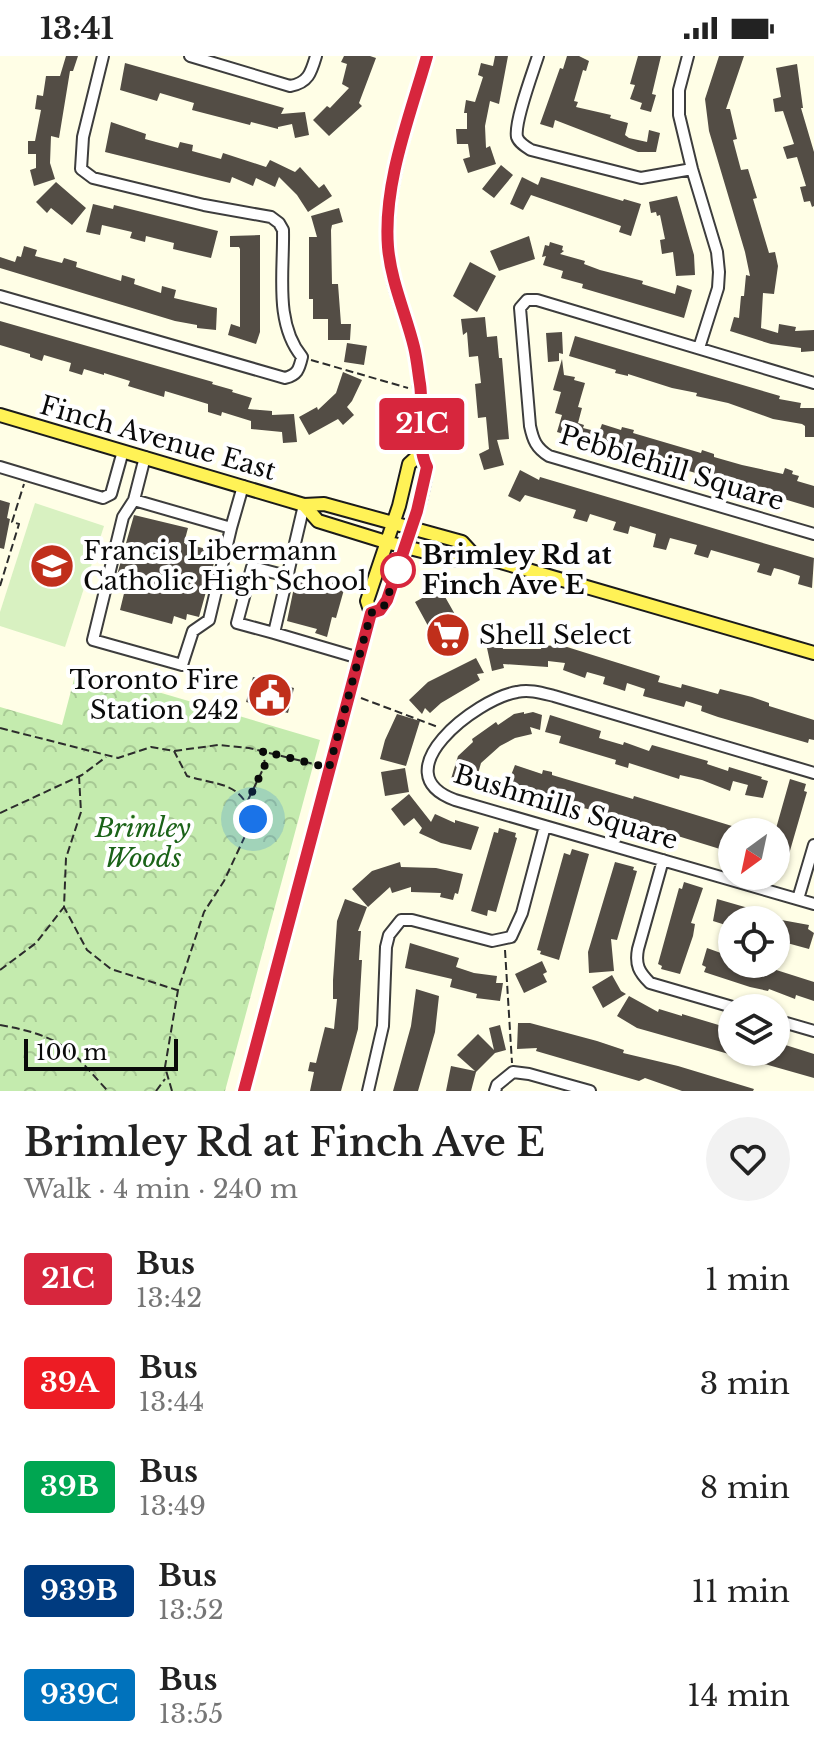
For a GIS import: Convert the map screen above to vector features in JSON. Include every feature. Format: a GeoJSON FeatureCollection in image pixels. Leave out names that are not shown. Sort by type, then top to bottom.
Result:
{"type":"FeatureCollection","features":[{"type":"Feature","properties":{"kind":"main road"},"geometry":{"type":"LineString","coordinates":[[371,613],[384,606],[411,528],[427,467],[420,454],[423,416],[414,347],[398,298],[388,247],[398,155],[427,56]]}},
{"type":"Feature","properties":{"kind":"main road","name":"Finch Avenue East"},"geometry":{"type":"LineString","coordinates":[[0,415],[304,505],[324,504],[462,542],[473,554],[814,653]]}},
{"type":"Feature","properties":{"kind":"main road"},"geometry":{"type":"LineString","coordinates":[[244,1091],[371,613],[367,601],[409,464],[420,454]]}},
{"type":"Feature","properties":{"kind":"main road","name":"Finch Avenue East"},"geometry":{"type":"LineString","coordinates":[[304,505],[318,521],[386,542],[457,560],[473,554]]}},
{"type":"Feature","properties":{"kind":"street"},"geometry":{"type":"LineString","coordinates":[[0,296],[285,378],[294,376],[300,369],[302,357],[295,349],[285,323],[283,230],[279,223],[271,217],[204,205],[93,178],[81,169],[88,107],[103,56]]}},
{"type":"Feature","properties":{"kind":"street"},"geometry":{"type":"LineString","coordinates":[[190,56],[290,86],[301,84],[309,78],[316,56]]}},
{"type":"Feature","properties":{"kind":"street"},"geometry":{"type":"LineString","coordinates":[[538,56],[519,118],[517,137],[522,144],[531,150],[641,178],[692,169]]}},
{"type":"Feature","properties":{"kind":"street"},"geometry":{"type":"LineString","coordinates":[[688,56],[679,90],[679,107],[692,169],[717,252],[719,272],[718,288],[699,348]]}},
{"type":"Feature","properties":{"kind":"street","name":"Pebblehill Square"},"geometry":{"type":"LineString","coordinates":[[814,383],[537,300],[527,300],[520,308],[533,440],[539,450],[549,456],[814,534]]}},
{"type":"Feature","properties":{"kind":"street"},"geometry":{"type":"LineString","coordinates":[[0,467],[103,498],[111,494],[123,451]]}},
{"type":"Feature","properties":{"kind":"street"},"geometry":{"type":"LineString","coordinates":[[145,457],[134,500],[123,517],[93,640],[182,665],[193,631],[209,620],[243,486]]}},
{"type":"Feature","properties":{"kind":"street"},"geometry":{"type":"LineString","coordinates":[[134,500],[231,528]]}},
{"type":"Feature","properties":{"kind":"street"},"geometry":{"type":"LineString","coordinates":[[274,633],[304,505]]}},
{"type":"Feature","properties":{"kind":"street"},"geometry":{"type":"LineString","coordinates":[[287,576],[252,567],[237,623],[359,658]]}},
{"type":"Feature","properties":{"kind":"street","name":"Bushmills Square"},"geometry":{"type":"LineString","coordinates":[[814,773],[554,696],[520,691],[466,715],[448,731],[432,758],[429,780],[440,794],[814,904]]}},
{"type":"Feature","properties":{"kind":"street"},"geometry":{"type":"LineString","coordinates":[[368,1091],[383,1026],[386,947],[394,926],[401,920],[412,920],[492,941],[511,937],[518,923],[545,826]]}},
{"type":"Feature","properties":{"kind":"street"},"geometry":{"type":"LineString","coordinates":[[798,899],[814,845]]}},
{"type":"Feature","properties":{"kind":"street"},"geometry":{"type":"LineString","coordinates":[[663,860],[638,949],[636,961],[640,973],[650,983],[718,1003]]}},
{"type":"Feature","properties":{"kind":"street"},"geometry":{"type":"LineString","coordinates":[[790,1024],[814,1031]]}},
{"type":"Feature","properties":{"kind":"street"},"geometry":{"type":"LineString","coordinates":[[495,1091],[497,1085],[513,1072],[590,1091]]}},
{"type":"Feature","properties":{"kind":"path"},"geometry":{"type":"LineString","coordinates":[[302,357],[400,386]]}},
{"type":"Feature","properties":{"kind":"path"},"geometry":{"type":"LineString","coordinates":[[0,586],[19,524],[12,522],[26,475]]}},
{"type":"Feature","properties":{"kind":"path"},"geometry":{"type":"LineString","coordinates":[[11,505],[17,507]]}},
{"type":"Feature","properties":{"kind":"path"},"geometry":{"type":"LineString","coordinates":[[369,701],[435,726]]}},
{"type":"Feature","properties":{"kind":"path"},"geometry":{"type":"LineString","coordinates":[[0,728],[118,758],[151,747],[174,751],[218,745],[263,751],[329,768]]}},
{"type":"Feature","properties":{"kind":"path"},"geometry":{"type":"LineString","coordinates":[[172,1091],[165,1067],[178,990],[204,912],[224,881],[253,819],[248,801],[233,787],[187,776],[174,751]]}},
{"type":"Feature","properties":{"kind":"path"},"geometry":{"type":"LineString","coordinates":[[248,801],[265,765],[263,751]]}},
{"type":"Feature","properties":{"kind":"path"},"geometry":{"type":"LineString","coordinates":[[0,813],[79,776],[107,756]]}},
{"type":"Feature","properties":{"kind":"path"},"geometry":{"type":"LineString","coordinates":[[79,776],[81,812],[66,858],[64,907],[87,950],[111,969],[178,990]]}},
{"type":"Feature","properties":{"kind":"path"},"geometry":{"type":"LineString","coordinates":[[0,970],[36,943],[64,907]]}},
{"type":"Feature","properties":{"kind":"path"},"geometry":{"type":"LineString","coordinates":[[505,940],[513,1072]]}},
{"type":"Feature","properties":{"kind":"path"},"geometry":{"type":"LineString","coordinates":[[0,1025],[53,1039],[74,1054],[108,1091]]}},
{"type":"Feature","properties":{"kind":"path"},"geometry":{"type":"LineString","coordinates":[[156,1091],[166,1078]]}},
{"type":"Feature","properties":{"kind":"green space"},"geometry":{"type":"Polygon","coordinates":[[[35,503],[104,526],[65,647],[0,626],[0,612],[35,503]]]}},
{"type":"Feature","properties":{"kind":"green space","name":"Brimley Woods"},"geometry":{"type":"Polygon","coordinates":[[[77,668],[320,740],[225,1091],[0,1091],[0,707],[62,725],[77,668]]]}},
{"type":"Feature","properties":{"kind":"building"},"geometry":{"type":"Polygon","coordinates":[[[66,56],[78,56],[73,71],[70,71],[59,138],[51,136],[50,163],[55,179],[34,186],[30,170],[36,168],[36,154],[28,154],[28,141],[35,141],[41,110],[35,109],[37,95],[43,96],[46,76],[60,76],[66,56]]]}},
{"type":"Feature","properties":{"kind":"building"},"geometry":{"type":"Polygon","coordinates":[[[344,56],[376,58],[359,103],[362,106],[329,136],[313,120],[349,88],[342,84],[347,64],[341,62],[344,56]]]}},
{"type":"Feature","properties":{"kind":"building"},"geometry":{"type":"Polygon","coordinates":[[[495,56],[508,56],[499,104],[490,101],[485,126],[486,148],[490,146],[496,164],[468,173],[463,159],[470,157],[468,144],[457,144],[456,129],[467,129],[467,113],[464,113],[466,100],[475,102],[483,77],[478,75],[481,63],[493,66],[495,56]]]}},
{"type":"Feature","properties":{"kind":"building"},"geometry":{"type":"Polygon","coordinates":[[[567,56],[579,56],[589,61],[586,71],[583,70],[574,101],[578,102],[576,107],[611,115],[610,118],[628,123],[625,135],[629,138],[647,142],[649,130],[660,133],[656,152],[638,152],[555,120],[553,128],[540,124],[567,56]]]}},
{"type":"Feature","properties":{"kind":"building"},"geometry":{"type":"Polygon","coordinates":[[[638,56],[661,56],[651,112],[640,109],[642,103],[630,99],[635,85],[630,84],[638,56]]]}},
{"type":"Feature","properties":{"kind":"building"},"geometry":{"type":"Polygon","coordinates":[[[719,56],[744,56],[726,109],[730,109],[737,139],[733,140],[741,170],[748,169],[757,198],[753,199],[769,253],[775,252],[778,266],[774,294],[763,293],[761,328],[778,333],[779,324],[796,327],[795,331],[814,330],[814,351],[801,352],[801,348],[771,344],[730,331],[734,317],[739,318],[746,275],[750,276],[709,131],[705,99],[719,56]]]}},
{"type":"Feature","properties":{"kind":"building"},"geometry":{"type":"Polygon","coordinates":[[[125,63],[284,108],[281,114],[305,112],[309,135],[295,138],[292,124],[278,129],[251,122],[250,125],[192,110],[194,103],[160,93],[157,101],[120,90],[125,63]]]}},
{"type":"Feature","properties":{"kind":"building"},"geometry":{"type":"Polygon","coordinates":[[[797,64],[801,108],[814,152],[812,207],[810,201],[804,202],[800,187],[806,186],[797,157],[787,159],[783,147],[794,144],[783,111],[775,112],[773,99],[781,97],[776,68],[797,64]]]}},
{"type":"Feature","properties":{"kind":"building"},"geometry":{"type":"Polygon","coordinates":[[[111,122],[146,134],[145,139],[178,148],[180,142],[193,145],[192,151],[221,159],[223,153],[266,167],[270,160],[295,172],[300,167],[319,188],[324,184],[332,196],[308,212],[279,177],[275,187],[256,178],[253,186],[232,177],[230,183],[105,152],[111,122]]]}},
{"type":"Feature","properties":{"kind":"building"},"geometry":{"type":"Polygon","coordinates":[[[501,165],[513,175],[494,198],[482,189],[501,165]]]}},
{"type":"Feature","properties":{"kind":"building"},"geometry":{"type":"Polygon","coordinates":[[[522,177],[538,185],[541,177],[641,204],[631,236],[619,232],[621,226],[531,195],[523,210],[510,204],[522,177]]]}},
{"type":"Feature","properties":{"kind":"building"},"geometry":{"type":"Polygon","coordinates":[[[56,182],[86,208],[72,225],[51,208],[47,213],[36,202],[56,182]]]}},
{"type":"Feature","properties":{"kind":"building"},"geometry":{"type":"Polygon","coordinates":[[[677,196],[694,255],[695,275],[676,276],[673,252],[662,254],[660,240],[665,239],[660,215],[651,213],[649,202],[677,196]]]}},
{"type":"Feature","properties":{"kind":"building"},"geometry":{"type":"Polygon","coordinates":[[[93,204],[113,209],[114,205],[218,231],[211,258],[173,249],[174,243],[146,236],[145,242],[130,238],[132,232],[102,225],[100,235],[86,232],[93,204]]]}},
{"type":"Feature","properties":{"kind":"building"},"geometry":{"type":"Polygon","coordinates":[[[339,208],[343,222],[332,225],[331,230],[332,284],[338,284],[341,324],[351,324],[350,340],[328,340],[328,319],[313,319],[313,299],[309,299],[309,237],[317,237],[311,216],[339,208]]]}},
{"type":"Feature","properties":{"kind":"building"},"geometry":{"type":"Polygon","coordinates":[[[260,235],[260,332],[256,344],[228,335],[231,324],[240,327],[240,249],[230,247],[230,236],[260,235]]]}},
{"type":"Feature","properties":{"kind":"building"},"geometry":{"type":"Polygon","coordinates":[[[529,236],[535,259],[499,271],[490,251],[529,236]]]}},
{"type":"Feature","properties":{"kind":"building"},"geometry":{"type":"Polygon","coordinates":[[[550,242],[563,246],[564,251],[560,254],[585,261],[584,264],[600,270],[643,281],[642,284],[675,294],[677,285],[692,290],[684,318],[582,288],[583,284],[561,278],[563,271],[543,265],[545,245],[549,246],[550,242]]]}},
{"type":"Feature","properties":{"kind":"building"},"geometry":{"type":"Polygon","coordinates":[[[24,246],[37,250],[35,256],[62,263],[64,258],[77,262],[76,267],[121,281],[122,275],[135,279],[134,284],[161,293],[162,286],[176,290],[174,298],[217,308],[216,330],[197,328],[197,325],[0,268],[0,257],[15,262],[17,256],[21,257],[24,246]]]}},
{"type":"Feature","properties":{"kind":"building"},"geometry":{"type":"Polygon","coordinates":[[[470,262],[496,276],[477,312],[453,296],[470,262]]]}},
{"type":"Feature","properties":{"kind":"building"},"geometry":{"type":"Polygon","coordinates":[[[485,317],[487,337],[497,336],[499,358],[502,358],[509,439],[497,440],[504,465],[484,470],[479,454],[489,449],[486,417],[478,418],[475,384],[481,383],[478,356],[469,357],[467,332],[463,335],[461,319],[485,317]]]}},
{"type":"Feature","properties":{"kind":"building"},"geometry":{"type":"Polygon","coordinates":[[[0,321],[213,382],[252,398],[248,409],[272,411],[272,415],[294,414],[297,442],[283,443],[282,432],[251,429],[251,421],[222,412],[221,416],[208,412],[208,404],[165,391],[164,397],[128,386],[130,381],[104,373],[84,369],[82,375],[69,371],[71,363],[44,355],[42,361],[0,345],[0,321]]]}},
{"type":"Feature","properties":{"kind":"building"},"geometry":{"type":"Polygon","coordinates":[[[562,332],[563,354],[559,353],[559,361],[548,362],[546,333],[562,332]]]}},
{"type":"Feature","properties":{"kind":"building"},"geometry":{"type":"Polygon","coordinates":[[[575,336],[780,396],[779,399],[801,403],[800,408],[814,408],[814,437],[805,437],[805,426],[802,424],[773,419],[728,403],[696,396],[697,393],[615,373],[616,370],[569,356],[575,336]]]}},
{"type":"Feature","properties":{"kind":"building"},"geometry":{"type":"Polygon","coordinates":[[[347,343],[367,346],[364,365],[344,362],[347,343]]]}},
{"type":"Feature","properties":{"kind":"building"},"geometry":{"type":"Polygon","coordinates":[[[562,359],[564,375],[585,383],[578,407],[582,408],[578,423],[584,425],[583,428],[599,432],[602,424],[621,430],[622,427],[742,465],[783,474],[785,468],[799,476],[797,481],[814,486],[814,508],[557,432],[562,415],[555,413],[561,392],[553,390],[562,359]]]}},
{"type":"Feature","properties":{"kind":"building"},"geometry":{"type":"Polygon","coordinates":[[[343,372],[362,380],[347,407],[354,415],[343,425],[338,419],[309,435],[299,417],[317,407],[318,410],[336,393],[343,372]]]}},
{"type":"Feature","properties":{"kind":"building"},"geometry":{"type":"Polygon","coordinates":[[[520,470],[539,480],[540,477],[814,558],[812,588],[798,584],[800,576],[782,570],[774,568],[771,576],[757,572],[760,564],[711,550],[708,558],[694,554],[697,545],[670,538],[666,550],[653,547],[656,534],[630,526],[628,534],[613,530],[616,522],[590,514],[587,522],[573,518],[576,510],[525,495],[520,502],[508,496],[520,470]]]}},
{"type":"Feature","properties":{"kind":"building"},"geometry":{"type":"Polygon","coordinates":[[[0,500],[10,503],[4,549],[0,548],[0,500]]]}},
{"type":"Feature","properties":{"kind":"building"},"geometry":{"type":"Polygon","coordinates":[[[134,515],[188,528],[184,543],[217,552],[199,617],[187,614],[186,620],[174,616],[172,624],[120,610],[128,577],[117,575],[134,515]]]}},
{"type":"Feature","properties":{"kind":"building"},"geometry":{"type":"Polygon","coordinates":[[[297,573],[345,586],[327,637],[315,633],[317,629],[287,621],[297,573]]]}},
{"type":"Feature","properties":{"kind":"building"},"geometry":{"type":"Polygon","coordinates":[[[440,588],[465,632],[439,646],[415,602],[440,588]]]}},
{"type":"Feature","properties":{"kind":"building"},"geometry":{"type":"Polygon","coordinates":[[[502,644],[503,649],[541,649],[542,645],[567,647],[660,676],[658,682],[681,688],[682,684],[718,694],[720,689],[752,697],[769,703],[769,706],[814,720],[814,740],[809,739],[808,743],[718,717],[701,711],[702,706],[686,701],[684,707],[643,696],[645,689],[627,683],[625,691],[603,684],[605,677],[587,672],[585,678],[563,670],[565,663],[548,661],[548,667],[503,664],[504,668],[492,671],[487,648],[502,644]]]}},
{"type":"Feature","properties":{"kind":"building"},"geometry":{"type":"Polygon","coordinates":[[[476,658],[484,673],[477,674],[480,680],[430,713],[425,708],[422,714],[409,700],[428,682],[476,658]]]}},
{"type":"Feature","properties":{"kind":"building","name":"Toronto Fire Station 242"},"geometry":{"type":"Polygon","coordinates":[[[253,677],[294,688],[288,713],[246,702],[253,677]]]}},
{"type":"Feature","properties":{"kind":"building"},"geometry":{"type":"Polygon","coordinates":[[[397,714],[420,721],[406,766],[380,759],[397,714]]]}},
{"type":"Feature","properties":{"kind":"building"},"geometry":{"type":"Polygon","coordinates":[[[514,714],[542,715],[540,730],[530,727],[532,734],[500,746],[481,763],[475,784],[451,779],[458,756],[473,742],[472,739],[496,722],[498,725],[514,714]]]}},
{"type":"Feature","properties":{"kind":"building"},"geometry":{"type":"Polygon","coordinates":[[[550,715],[601,731],[599,738],[623,745],[624,742],[649,751],[652,745],[708,761],[707,764],[728,771],[729,767],[762,777],[768,781],[763,798],[745,795],[748,785],[733,781],[730,791],[702,780],[680,775],[679,779],[629,763],[628,768],[615,764],[616,760],[559,743],[561,736],[545,732],[550,715]]]}},
{"type":"Feature","properties":{"kind":"building"},"geometry":{"type":"Polygon","coordinates":[[[515,765],[542,774],[543,770],[552,772],[552,775],[718,822],[718,848],[603,813],[506,788],[515,765]]]}},
{"type":"Feature","properties":{"kind":"building"},"geometry":{"type":"Polygon","coordinates":[[[405,768],[409,792],[385,796],[381,772],[405,768]]]}},
{"type":"Feature","properties":{"kind":"building"},"geometry":{"type":"Polygon","coordinates":[[[790,779],[806,784],[804,791],[807,792],[790,851],[790,818],[779,818],[790,779]]]}},
{"type":"Feature","properties":{"kind":"building"},"geometry":{"type":"Polygon","coordinates":[[[409,794],[431,822],[435,814],[455,823],[455,820],[479,827],[471,850],[441,843],[419,833],[422,828],[414,818],[404,826],[391,809],[409,794]]]}},
{"type":"Feature","properties":{"kind":"building"},"geometry":{"type":"Polygon","coordinates":[[[499,828],[516,833],[517,838],[496,912],[488,910],[487,916],[471,911],[494,832],[498,833],[499,828]]]}},
{"type":"Feature","properties":{"kind":"building"},"geometry":{"type":"Polygon","coordinates":[[[572,849],[589,854],[559,960],[540,954],[541,951],[537,950],[564,853],[570,855],[572,849]]]}},
{"type":"Feature","properties":{"kind":"building"},"geometry":{"type":"Polygon","coordinates":[[[400,862],[401,867],[436,868],[463,874],[458,894],[455,893],[453,900],[440,897],[441,893],[411,892],[411,887],[392,893],[390,887],[368,907],[352,889],[372,871],[400,862]]]}},
{"type":"Feature","properties":{"kind":"building"},"geometry":{"type":"Polygon","coordinates":[[[615,862],[634,867],[633,870],[637,871],[617,940],[611,939],[614,971],[589,973],[588,952],[615,862]]]}},
{"type":"Feature","properties":{"kind":"building"},"geometry":{"type":"Polygon","coordinates":[[[684,882],[703,888],[691,923],[695,924],[693,936],[680,974],[661,969],[662,966],[658,964],[679,888],[682,889],[684,882]]]}},
{"type":"Feature","properties":{"kind":"building"},"geometry":{"type":"Polygon","coordinates":[[[345,899],[367,907],[358,931],[361,931],[359,960],[362,960],[358,1029],[341,1091],[310,1091],[314,1072],[308,1071],[310,1062],[316,1063],[325,1027],[334,1029],[337,921],[345,899]]]}},
{"type":"Feature","properties":{"kind":"building"},"geometry":{"type":"Polygon","coordinates":[[[717,899],[742,906],[718,906],[718,923],[713,921],[717,899]]]}},
{"type":"Feature","properties":{"kind":"building"},"geometry":{"type":"Polygon","coordinates":[[[790,922],[809,925],[808,929],[814,933],[809,949],[790,944],[790,922]]]}},
{"type":"Feature","properties":{"kind":"building"},"geometry":{"type":"Polygon","coordinates":[[[410,943],[459,958],[456,967],[497,976],[496,983],[503,983],[500,1001],[476,998],[477,994],[450,987],[452,979],[405,968],[410,943]]]}},
{"type":"Feature","properties":{"kind":"building"},"geometry":{"type":"Polygon","coordinates":[[[707,948],[718,952],[718,977],[704,972],[706,967],[702,965],[707,948]]]}},
{"type":"Feature","properties":{"kind":"building"},"geometry":{"type":"Polygon","coordinates":[[[542,961],[547,982],[524,993],[515,974],[542,961]]]}},
{"type":"Feature","properties":{"kind":"building"},"geometry":{"type":"Polygon","coordinates":[[[790,974],[814,982],[814,1001],[796,995],[795,999],[790,994],[769,989],[750,987],[722,978],[790,978],[790,974]]]}},
{"type":"Feature","properties":{"kind":"building"},"geometry":{"type":"Polygon","coordinates":[[[612,975],[626,994],[603,1008],[592,987],[612,975]]]}},
{"type":"Feature","properties":{"kind":"building"},"geometry":{"type":"Polygon","coordinates":[[[416,989],[439,996],[435,1032],[418,1091],[393,1091],[411,1026],[416,989]]]}},
{"type":"Feature","properties":{"kind":"building"},"geometry":{"type":"Polygon","coordinates":[[[629,996],[658,1012],[659,1009],[718,1025],[718,1051],[637,1028],[617,1016],[629,996]]]}},
{"type":"Feature","properties":{"kind":"building"},"geometry":{"type":"Polygon","coordinates":[[[518,1023],[530,1023],[597,1041],[624,1050],[623,1053],[754,1089],[682,1091],[645,1078],[639,1081],[536,1051],[537,1048],[517,1049],[518,1023]]]}},
{"type":"Feature","properties":{"kind":"building"},"geometry":{"type":"Polygon","coordinates":[[[500,1025],[506,1050],[495,1053],[476,1072],[471,1091],[446,1091],[451,1066],[475,1071],[457,1055],[478,1034],[494,1050],[489,1028],[500,1025]]]}},
{"type":"Feature","properties":{"kind":"building"},"geometry":{"type":"Polygon","coordinates":[[[790,1046],[814,1054],[814,1078],[772,1066],[790,1066],[790,1046]]]}},
{"type":"Feature","properties":{"kind":"bus line","name":"21C"},"geometry":{"type":"LineString","coordinates":[[244,1091],[371,613],[380,610],[387,600],[417,511],[427,467],[420,454],[423,416],[414,347],[398,298],[388,247],[398,155],[427,56]]}},
{"type":"Feature","properties":{"kind":"place","name":"Francis Libermann Catholic High School"},"geometry":{"type":"Point","coordinates":[52,566]}},
{"type":"Feature","properties":{"kind":"place","name":"Brimley Rd at Finch Ave E"},"geometry":{"type":"Point","coordinates":[398,570]}},
{"type":"Feature","properties":{"kind":"place","name":"Shell Select"},"geometry":{"type":"Point","coordinates":[448,635]}},
{"type":"Feature","properties":{"kind":"place","name":"Toronto Fire Station 242"},"geometry":{"type":"Point","coordinates":[270,695]}},
{"type":"Feature","properties":{"kind":"route"},"geometry":{"type":"LineString","coordinates":[[253,819],[248,801],[265,765],[263,751],[329,768],[371,613],[384,606],[401,561],[398,570]]}}]}
